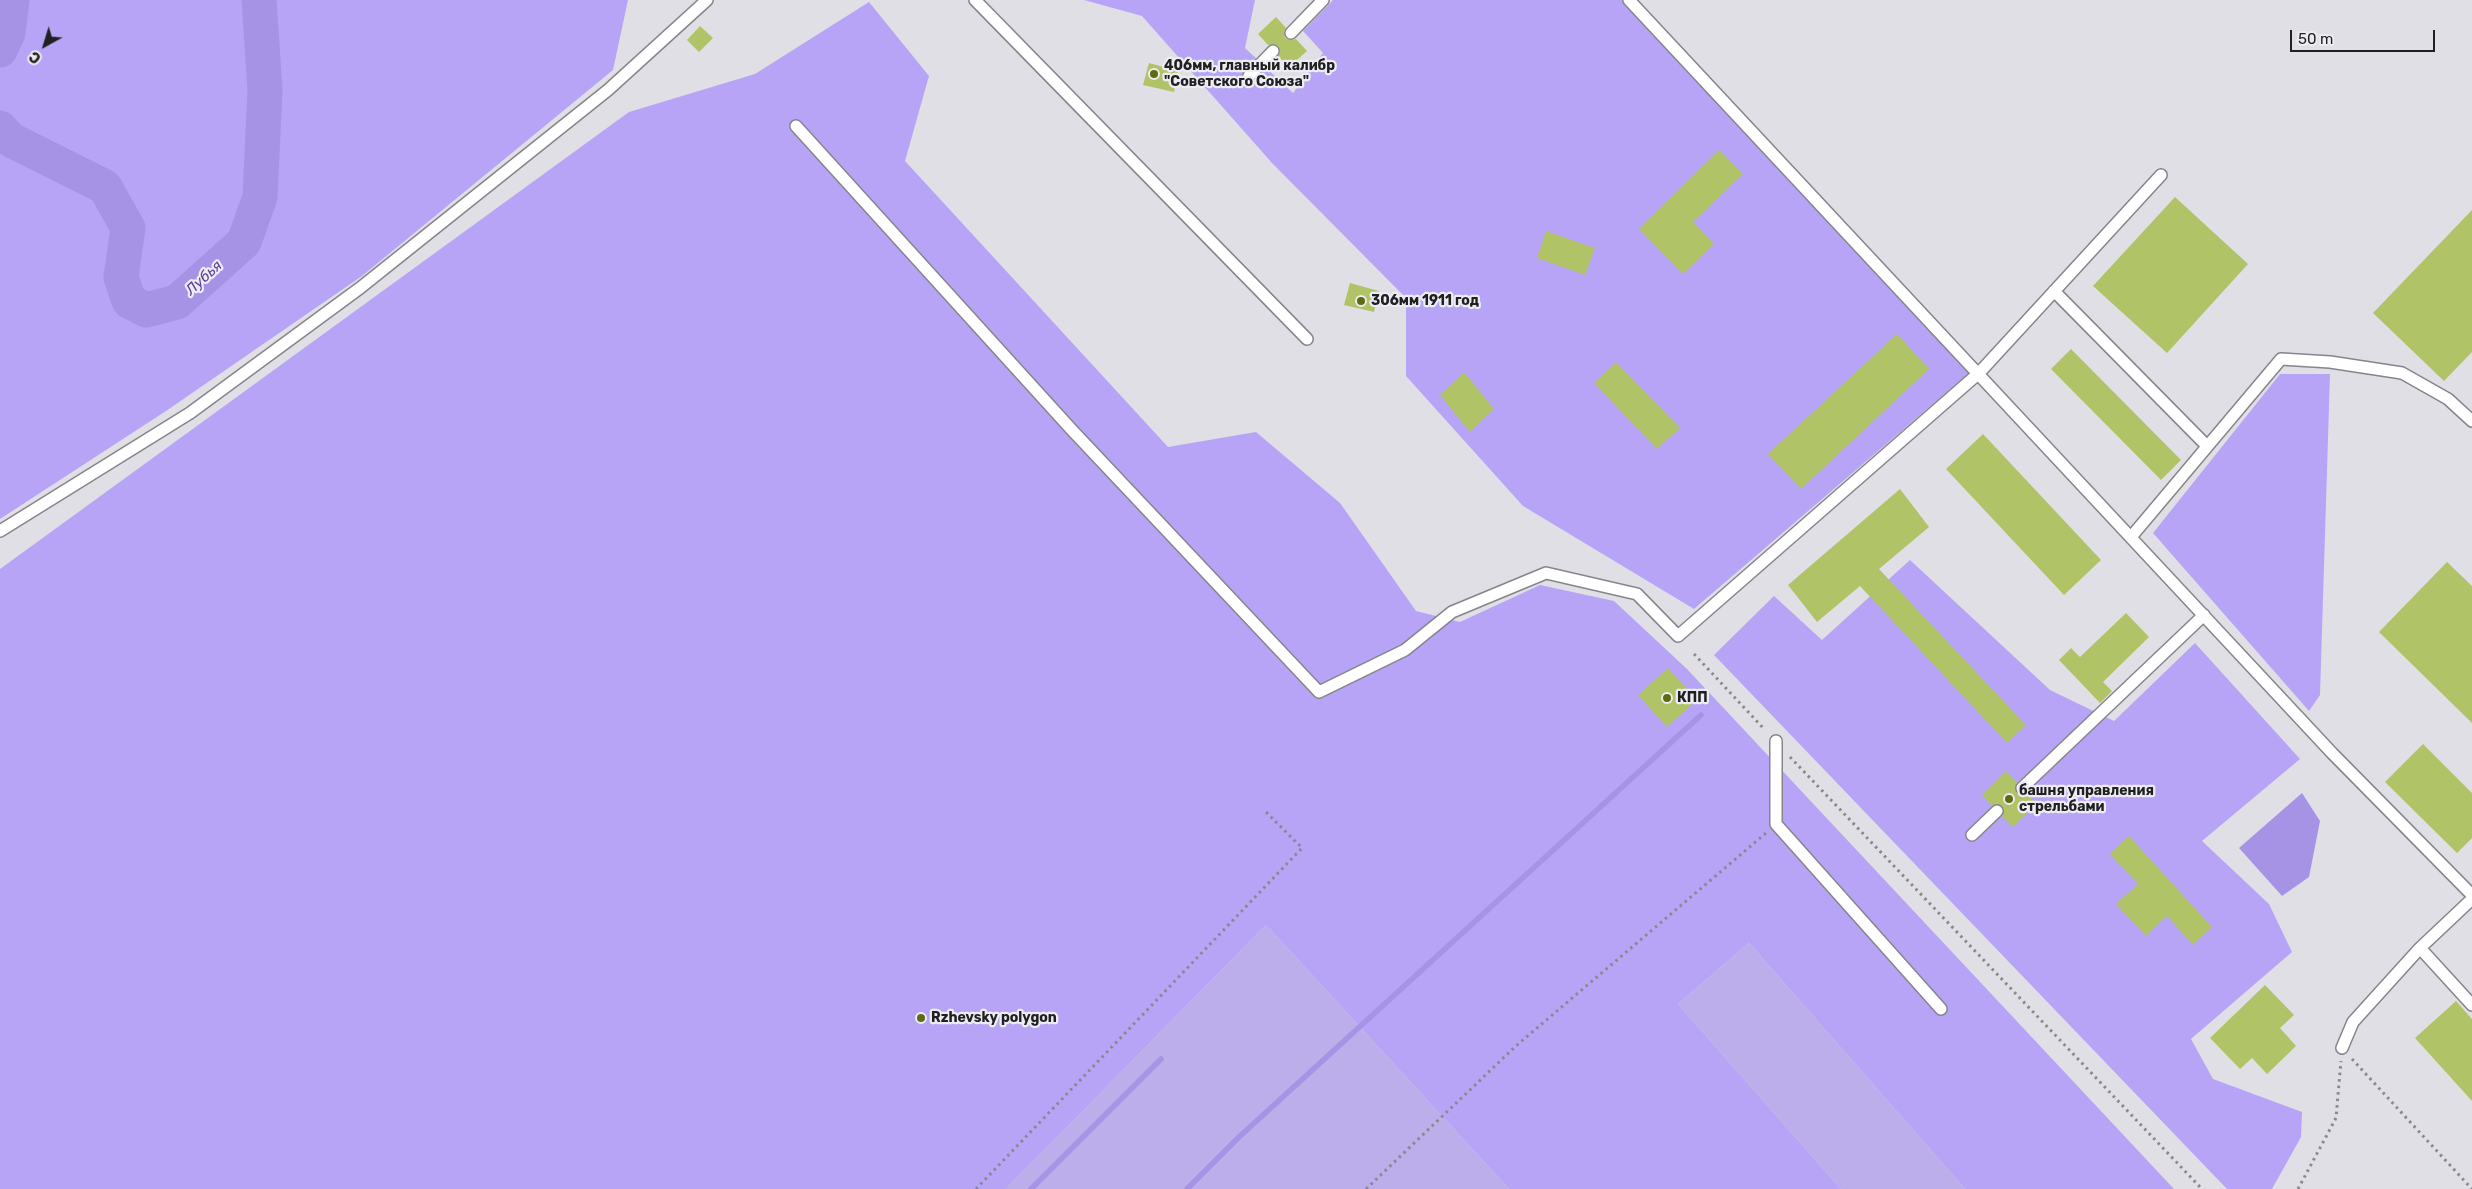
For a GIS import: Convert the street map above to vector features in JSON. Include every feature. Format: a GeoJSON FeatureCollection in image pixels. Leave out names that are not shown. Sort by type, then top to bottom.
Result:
{"type":"FeatureCollection","features":[{"type":"Feature","properties":{"kind":"lane"},"geometry":{"type":"LineString","coordinates":[[0,531],[190,413],[360,288],[608,90],[707,0]]}},
{"type":"Feature","properties":{"kind":"lane"},"geometry":{"type":"LineString","coordinates":[[975,0],[1307,339]]}},
{"type":"Feature","properties":{"kind":"lane"},"geometry":{"type":"LineString","coordinates":[[1291,33],[1323,0]]}},
{"type":"Feature","properties":{"kind":"lane"},"geometry":{"type":"LineString","coordinates":[[1629,0],[2332,753],[2472,895]]}},
{"type":"Feature","properties":{"kind":"lane"},"geometry":{"type":"LineString","coordinates":[[1249,76],[1273,51]]}},
{"type":"Feature","properties":{"kind":"lane"},"geometry":{"type":"LineString","coordinates":[[796,126],[1071,430],[1319,692],[1405,650],[1452,612],[1546,573],[1637,594],[1678,636],[1979,373],[2161,175]]}},
{"type":"Feature","properties":{"kind":"lane"},"geometry":{"type":"LineString","coordinates":[[2054,291],[2208,446]]}},
{"type":"Feature","properties":{"kind":"lane"},"geometry":{"type":"LineString","coordinates":[[2131,537],[2281,360],[2330,362],[2402,373],[2448,399],[2472,421]]}},
{"type":"Feature","properties":{"kind":"lane"},"geometry":{"type":"LineString","coordinates":[[2022,788],[2204,615]]}},
{"type":"Feature","properties":{"kind":"lane"},"geometry":{"type":"LineString","coordinates":[[1776,741],[1776,824],[1941,1009]]}},
{"type":"Feature","properties":{"kind":"lane"},"geometry":{"type":"LineString","coordinates":[[1972,836],[1997,811]]}},
{"type":"Feature","properties":{"kind":"lane"},"geometry":{"type":"LineString","coordinates":[[2342,1048],[2353,1022],[2420,948],[2472,899]]}},
{"type":"Feature","properties":{"kind":"lane"},"geometry":{"type":"LineString","coordinates":[[2420,948],[2472,1005]]}},
{"type":"Feature","properties":{"kind":"path"},"geometry":{"type":"LineString","coordinates":[[1694,654],[2202,1189]]}},
{"type":"Feature","properties":{"kind":"path"},"geometry":{"type":"LineString","coordinates":[[976,1189],[1302,848],[1266,812]]}},
{"type":"Feature","properties":{"kind":"path"},"geometry":{"type":"LineString","coordinates":[[1366,1189],[1517,1045],[1776,824]]}},
{"type":"Feature","properties":{"kind":"path"},"geometry":{"type":"LineString","coordinates":[[2298,1189],[2336,1118],[2342,1048]]}},
{"type":"Feature","properties":{"kind":"path"},"geometry":{"type":"LineString","coordinates":[[2342,1048],[2472,1189]]}},
{"type":"Feature","properties":{"kind":"shaded area"},"geometry":{"type":"Polygon","coordinates":[[[0,0],[628,0],[613,70],[362,276],[166,411],[0,519],[0,0]]]}},
{"type":"Feature","properties":{"kind":"shaded area"},"geometry":{"type":"Polygon","coordinates":[[[1084,0],[1255,0],[1245,48],[1293,93],[1323,53],[1303,31],[1333,0],[1622,0],[1969,373],[1694,609],[1523,506],[1406,376],[1406,298],[1272,163],[1142,16],[1084,0]]]}},
{"type":"Feature","properties":{"kind":"shaded area"},"geometry":{"type":"Polygon","coordinates":[[[869,2],[929,76],[905,161],[1168,447],[1256,432],[1340,503],[1416,611],[1460,622],[1540,585],[1614,601],[1687,669],[2174,1189],[1965,1189],[1749,943],[1678,1004],[1841,1189],[1509,1189],[1266,925],[1006,1189],[0,1189],[0,569],[629,112],[755,74],[869,2]]]}},
{"type":"Feature","properties":{"kind":"shaded area"},"geometry":{"type":"Polygon","coordinates":[[[2280,374],[2330,374],[2320,695],[2309,711],[2153,533],[2280,374]]]}},
{"type":"Feature","properties":{"kind":"shaded area"},"geometry":{"type":"Polygon","coordinates":[[[1910,560],[2050,690],[2114,721],[2195,643],[2300,759],[2202,841],[2269,904],[2292,952],[2191,1039],[2213,1079],[2302,1112],[2301,1137],[2272,1189],[2227,1189],[1714,655],[1774,596],[1822,640],[1910,560]]]}},
{"type":"Feature","properties":{"kind":"shaded area"},"geometry":{"type":"Polygon","coordinates":[[[2302,793],[2320,821],[2309,877],[2282,896],[2239,848],[2302,793]]]}},
{"type":"Feature","properties":{"kind":"shaded area"},"geometry":{"type":"Polygon","coordinates":[[[1266,925],[1509,1189],[1006,1189],[1266,925]]]}},
{"type":"Feature","properties":{"kind":"shaded area"},"geometry":{"type":"Polygon","coordinates":[[[1749,943],[1965,1189],[1841,1189],[1678,1004],[1749,943]]]}},
{"type":"Feature","properties":{"kind":"building"},"geometry":{"type":"Polygon","coordinates":[[[1276,17],[1286,28],[1284,32],[1285,38],[1290,40],[1296,39],[1307,51],[1289,67],[1278,56],[1280,52],[1278,46],[1274,44],[1268,45],[1258,34],[1276,17]]]}},
{"type":"Feature","properties":{"kind":"building"},"geometry":{"type":"Polygon","coordinates":[[[700,26],[713,38],[699,52],[687,40],[700,26]]]}},
{"type":"Feature","properties":{"kind":"building","name":"406мм, главный калибр \"Советского Союза\""},"geometry":{"type":"Polygon","coordinates":[[[1149,63],[1178,71],[1174,92],[1143,85],[1149,63]]]}},
{"type":"Feature","properties":{"kind":"building"},"geometry":{"type":"Polygon","coordinates":[[[1719,150],[1743,174],[1693,222],[1714,244],[1683,274],[1639,229],[1719,150]]]}},
{"type":"Feature","properties":{"kind":"building"},"geometry":{"type":"Polygon","coordinates":[[[2175,197],[2248,264],[2167,353],[2093,286],[2175,197]]]}},
{"type":"Feature","properties":{"kind":"building"},"geometry":{"type":"Polygon","coordinates":[[[2472,210],[2472,352],[2444,381],[2373,313],[2472,210]]]}},
{"type":"Feature","properties":{"kind":"building"},"geometry":{"type":"Polygon","coordinates":[[[1546,231],[1595,248],[1585,275],[1537,258],[1546,231]]]}},
{"type":"Feature","properties":{"kind":"building","name":"306мм 1911 год"},"geometry":{"type":"Polygon","coordinates":[[[1350,283],[1379,291],[1374,312],[1344,305],[1350,283]]]}},
{"type":"Feature","properties":{"kind":"building"},"geometry":{"type":"Polygon","coordinates":[[[1897,334],[1929,369],[1801,489],[1768,454],[1897,334]]]}},
{"type":"Feature","properties":{"kind":"building"},"geometry":{"type":"Polygon","coordinates":[[[2071,349],[2181,460],[2161,480],[2051,369],[2071,349]]]}},
{"type":"Feature","properties":{"kind":"building"},"geometry":{"type":"Polygon","coordinates":[[[1616,362],[1680,428],[1657,449],[1594,383],[1616,362]]]}},
{"type":"Feature","properties":{"kind":"building"},"geometry":{"type":"Polygon","coordinates":[[[1464,372],[1494,409],[1470,432],[1440,395],[1464,372]]]}},
{"type":"Feature","properties":{"kind":"building"},"geometry":{"type":"Polygon","coordinates":[[[1983,434],[2101,560],[2064,595],[1946,469],[1983,434]]]}},
{"type":"Feature","properties":{"kind":"building"},"geometry":{"type":"Polygon","coordinates":[[[1900,489],[1929,527],[1879,569],[2026,725],[2007,743],[1860,586],[1817,622],[1788,585],[1900,489]]]}},
{"type":"Feature","properties":{"kind":"building"},"geometry":{"type":"Polygon","coordinates":[[[2447,562],[2472,586],[2472,723],[2379,632],[2447,562]]]}},
{"type":"Feature","properties":{"kind":"building"},"geometry":{"type":"Polygon","coordinates":[[[2126,613],[2149,637],[2103,682],[2112,691],[2100,703],[2059,660],[2071,648],[2080,657],[2126,613]]]}},
{"type":"Feature","properties":{"kind":"building","name":"КПП"},"geometry":{"type":"Polygon","coordinates":[[[1668,668],[1697,700],[1667,727],[1638,695],[1668,668]]]}},
{"type":"Feature","properties":{"kind":"building"},"geometry":{"type":"Polygon","coordinates":[[[2423,744],[2472,793],[2472,838],[2457,853],[2385,782],[2423,744]]]}},
{"type":"Feature","properties":{"kind":"building","name":"башня управления стрельбами"},"geometry":{"type":"Polygon","coordinates":[[[2006,771],[2017,783],[2015,789],[2017,793],[2023,795],[2027,793],[2037,804],[2013,827],[2002,816],[2004,810],[2002,806],[1996,804],[1992,806],[1982,795],[2006,771]]]}},
{"type":"Feature","properties":{"kind":"building"},"geometry":{"type":"Polygon","coordinates":[[[2129,836],[2212,927],[2193,945],[2167,916],[2146,936],[2116,904],[2138,884],[2110,854],[2129,836]]]}},
{"type":"Feature","properties":{"kind":"building"},"geometry":{"type":"Polygon","coordinates":[[[2265,985],[2294,1015],[2280,1028],[2296,1046],[2267,1074],[2252,1058],[2240,1069],[2210,1038],[2265,985]]]}},
{"type":"Feature","properties":{"kind":"building"},"geometry":{"type":"Polygon","coordinates":[[[2456,1001],[2472,1019],[2472,1101],[2415,1038],[2456,1001]]]}},
{"type":"Feature","properties":{"kind":"waterway","name":"Лубья"},"geometry":{"type":"LineString","coordinates":[[0,50],[8,33],[12,0]]}},
{"type":"Feature","properties":{"kind":"waterway","name":"Лубья"},"geometry":{"type":"LineString","coordinates":[[0,128],[11,140],[105,187],[128,228],[121,277],[129,301],[146,310],[177,302],[244,242],[260,197],[265,90],[259,0]]}},
{"type":"Feature","properties":{"kind":"waterway"},"geometry":{"type":"LineString","coordinates":[[1187,1189],[1239,1137],[1701,715]]}},
{"type":"Feature","properties":{"kind":"waterway"},"geometry":{"type":"LineString","coordinates":[[1031,1189],[1161,1059]]}},
{"type":"Feature","properties":{"kind":"place","name":"406мм, главный калибр \"Советского Союза\""},"geometry":{"type":"Point","coordinates":[1154,74]}},
{"type":"Feature","properties":{"kind":"place","name":"306мм 1911 год"},"geometry":{"type":"Point","coordinates":[1361,301]}},
{"type":"Feature","properties":{"kind":"place","name":"КПП"},"geometry":{"type":"Point","coordinates":[1667,698]}},
{"type":"Feature","properties":{"kind":"place","name":"башня управления стрельбами"},"geometry":{"type":"Point","coordinates":[2009,799]}},
{"type":"Feature","properties":{"kind":"place","name":"Rzhevsky polygon"},"geometry":{"type":"Point","coordinates":[921,1018]}}]}
